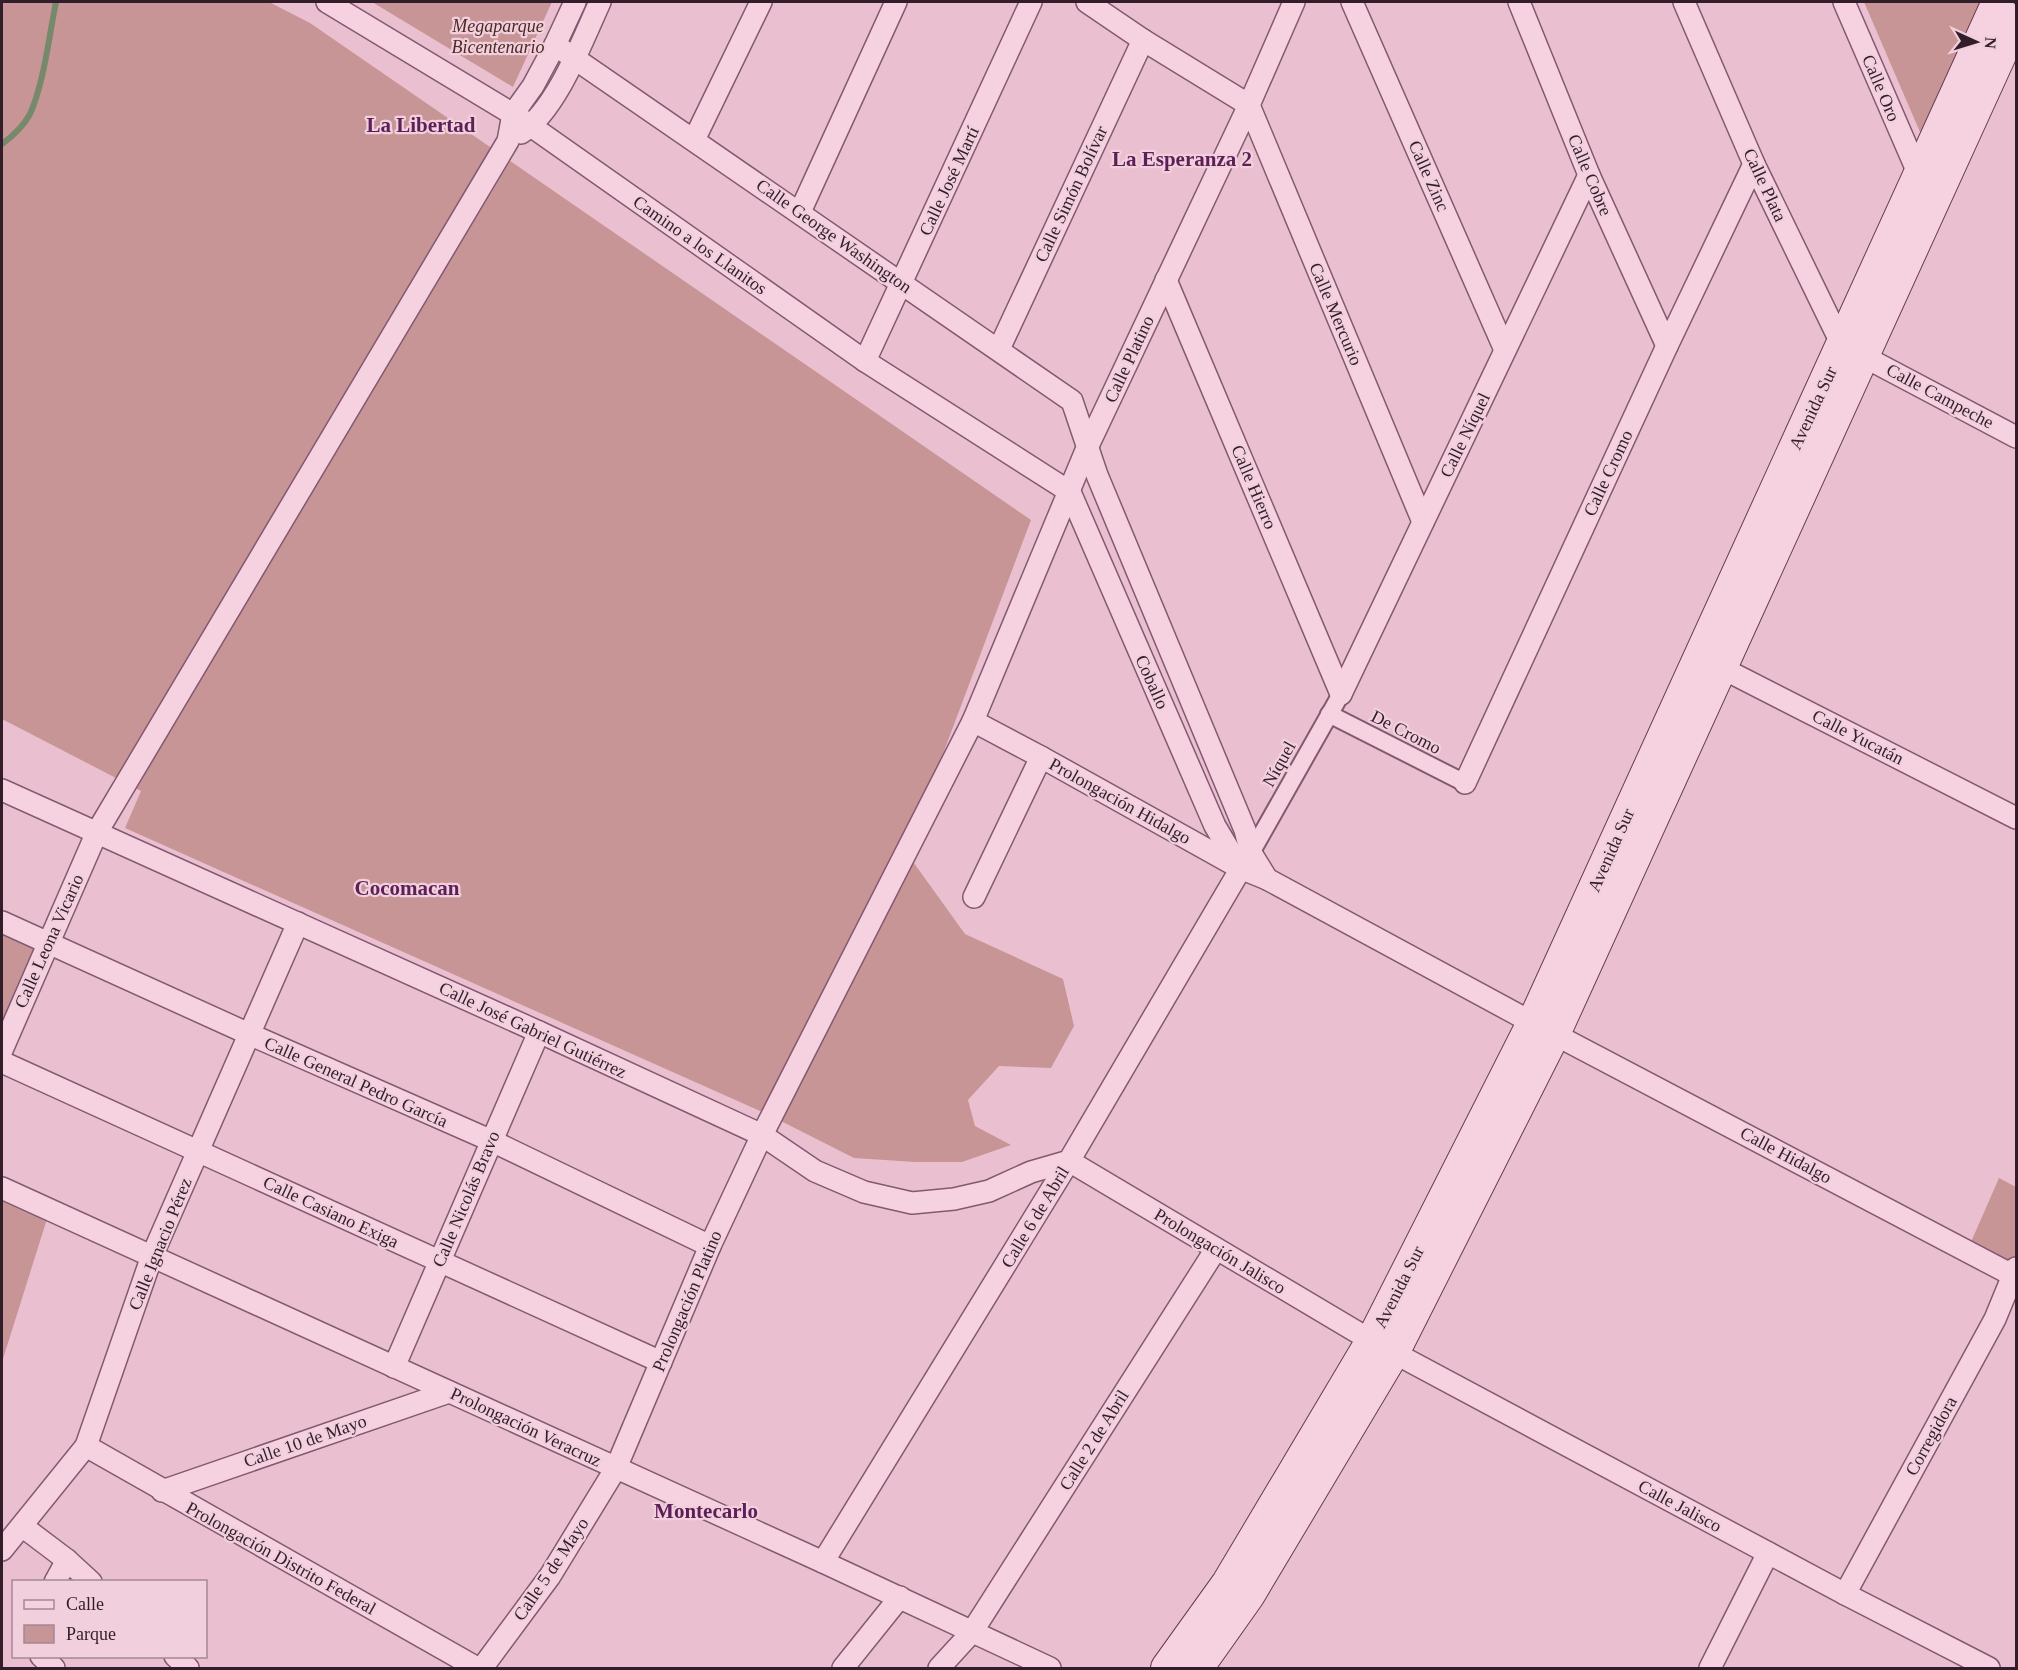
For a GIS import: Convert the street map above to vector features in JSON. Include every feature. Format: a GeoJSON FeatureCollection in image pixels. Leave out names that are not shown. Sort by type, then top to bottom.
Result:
{"type":"FeatureCollection","features":[{"type":"Feature","properties":{"kind":"main road","name":"Avenida Sur"},"geometry":{"type":"LineString","coordinates":[[1853,350],[1919,175],[2006,22]]}},
{"type":"Feature","properties":{"kind":"main road","name":"Avenida Sur"},"geometry":{"type":"LineString","coordinates":[[1197,1668],[1248,1596],[1383,1347],[1544,1028],[1709,662],[2006,22]]}},
{"type":"Feature","properties":{"kind":"main road","name":"Avenida Sur"},"geometry":{"type":"LineString","coordinates":[[1167,1668],[1228,1583],[1383,1347]]}},
{"type":"Feature","properties":{"kind":"street","name":"Camino a los Llanitos"},"geometry":{"type":"LineString","coordinates":[[327,2],[513,114],[864,360],[1070,492]]}},
{"type":"Feature","properties":{"kind":"street"},"geometry":{"type":"LineString","coordinates":[[508,141],[513,114],[555,45],[575,2]]}},
{"type":"Feature","properties":{"kind":"street"},"geometry":{"type":"LineString","coordinates":[[508,141],[531,127],[553,98],[600,2]]}},
{"type":"Feature","properties":{"kind":"street"},"geometry":{"type":"LineString","coordinates":[[694,140],[761,2]]}},
{"type":"Feature","properties":{"kind":"street"},"geometry":{"type":"LineString","coordinates":[[800,212],[896,2]]}},
{"type":"Feature","properties":{"kind":"street","name":"Calle José Martí"},"geometry":{"type":"LineString","coordinates":[[864,360],[902,283],[1031,2]]}},
{"type":"Feature","properties":{"kind":"street"},"geometry":{"type":"LineString","coordinates":[[1086,2],[1249,105]]}},
{"type":"Feature","properties":{"kind":"street","name":"Calle Platino"},"geometry":{"type":"LineString","coordinates":[[973,721],[1087,448],[1249,105],[1294,2]]}},
{"type":"Feature","properties":{"kind":"street","name":"Calle Zinc"},"geometry":{"type":"LineString","coordinates":[[1353,2],[1505,350]]}},
{"type":"Feature","properties":{"kind":"street","name":"Calle Cobre"},"geometry":{"type":"LineString","coordinates":[[1519,2],[1589,175],[1667,346]]}},
{"type":"Feature","properties":{"kind":"street","name":"Calle Plata"},"geometry":{"type":"LineString","coordinates":[[1684,2],[1754,164],[1853,350]]}},
{"type":"Feature","properties":{"kind":"street","name":"Calle Oro"},"geometry":{"type":"LineString","coordinates":[[1844,2],[1919,175]]}},
{"type":"Feature","properties":{"kind":"street","name":"Calle Simón Bolívar"},"geometry":{"type":"LineString","coordinates":[[999,349],[1143,40]]}},
{"type":"Feature","properties":{"kind":"street","name":"Calle George Washington"},"geometry":{"type":"LineString","coordinates":[[555,45],[1072,401],[1087,448]]}},
{"type":"Feature","properties":{"kind":"street","name":"Calle Mercurio"},"geometry":{"type":"LineString","coordinates":[[1249,105],[1423,522]]}},
{"type":"Feature","properties":{"kind":"street","name":"Calle Leona Vicario"},"geometry":{"type":"LineString","coordinates":[[2,1050],[97,832],[508,141]]}},
{"type":"Feature","properties":{"kind":"street","name":"Calle Cromo"},"geometry":{"type":"LineString","coordinates":[[1465,783],[1667,346],[1754,164]]}},
{"type":"Feature","properties":{"kind":"street","name":"Calle Níquel"},"geometry":{"type":"LineString","coordinates":[[1341,694],[1589,175]]}},
{"type":"Feature","properties":{"kind":"street","name":"Calle Hierro"},"geometry":{"type":"LineString","coordinates":[[1166,280],[1341,694]]}},
{"type":"Feature","properties":{"kind":"street","name":"Calle Campeche"},"geometry":{"type":"LineString","coordinates":[[1853,350],[2016,437]]}},
{"type":"Feature","properties":{"kind":"street","name":"Coballo"},"geometry":{"type":"LineString","coordinates":[[1087,448],[1245,830],[1245,860]]}},
{"type":"Feature","properties":{"kind":"street","name":"Coballo"},"geometry":{"type":"LineString","coordinates":[[1070,492],[1215,826],[1245,860]]}},
{"type":"Feature","properties":{"kind":"street","name":"Calle Yucatán"},"geometry":{"type":"LineString","coordinates":[[1709,662],[2016,818]]}},
{"type":"Feature","properties":{"kind":"street","name":"Níquel"},"geometry":{"type":"LineString","coordinates":[[1245,860],[1341,694]]}},
{"type":"Feature","properties":{"kind":"street","name":"De Cromo"},"geometry":{"type":"LineString","coordinates":[[1329,714],[1465,783]]}},
{"type":"Feature","properties":{"kind":"street","name":"Prolongación Hidalgo"},"geometry":{"type":"LineString","coordinates":[[973,721],[1192,841],[1245,860],[1267,879],[1544,1028]]}},
{"type":"Feature","properties":{"kind":"street","name":"Prolongación Platino"},"geometry":{"type":"LineString","coordinates":[[616,1468],[710,1245],[762,1135],[973,721]]}},
{"type":"Feature","properties":{"kind":"street"},"geometry":{"type":"LineString","coordinates":[[974,897],[1041,757]]}},
{"type":"Feature","properties":{"kind":"street","name":"Calle José Gabriel Gutiérrez"},"geometry":{"type":"LineString","coordinates":[[2,790],[762,1135],[815,1171],[864,1192],[912,1203],[954,1199],[989,1191],[1031,1172],[1069,1161]]}},
{"type":"Feature","properties":{"kind":"street"},"geometry":{"type":"LineString","coordinates":[[1192,841],[1215,826]]}},
{"type":"Feature","properties":{"kind":"street","name":"Calle 6 de Abril"},"geometry":{"type":"LineString","coordinates":[[823,1562],[1069,1161],[1245,860]]}},
{"type":"Feature","properties":{"kind":"street","name":"Calle General Pedro García"},"geometry":{"type":"LineString","coordinates":[[2,922],[492,1141],[710,1245]]}},
{"type":"Feature","properties":{"kind":"street","name":"Calle Ignacio Pérez"},"geometry":{"type":"LineString","coordinates":[[2,1550],[86,1446],[152,1256],[298,923]]}},
{"type":"Feature","properties":{"kind":"street","name":"Calle Hidalgo"},"geometry":{"type":"LineString","coordinates":[[1544,1028],[2015,1274]]}},
{"type":"Feature","properties":{"kind":"street","name":"Calle Nicolás Bravo"},"geometry":{"type":"LineString","coordinates":[[394,1367],[539,1032]]}},
{"type":"Feature","properties":{"kind":"street","name":"Calle Casiano Exiga"},"geometry":{"type":"LineString","coordinates":[[2,1062],[661,1362]]}},
{"type":"Feature","properties":{"kind":"street","name":"Prolongación Jalisco"},"geometry":{"type":"LineString","coordinates":[[1069,1161],[1383,1347]]}},
{"type":"Feature","properties":{"kind":"street","name":"Prolongación Veracruz"},"geometry":{"type":"LineString","coordinates":[[2,1188],[823,1562],[1050,1668]]}},
{"type":"Feature","properties":{"kind":"street","name":"Calle 2 de Abril"},"geometry":{"type":"LineString","coordinates":[[939,1668],[972,1632],[1216,1248]]}},
{"type":"Feature","properties":{"kind":"street","name":"Corregidora"},"geometry":{"type":"LineString","coordinates":[[1845,1594],[1995,1318],[2015,1274]]}},
{"type":"Feature","properties":{"kind":"street","name":"Calle Jalisco"},"geometry":{"type":"LineString","coordinates":[[1383,1347],[1845,1594],[1989,1668]]}},
{"type":"Feature","properties":{"kind":"street","name":"Calle 10 de Mayo"},"geometry":{"type":"LineString","coordinates":[[162,1491],[449,1392]]}},
{"type":"Feature","properties":{"kind":"street","name":"Prolongación Distrito Federal"},"geometry":{"type":"LineString","coordinates":[[86,1446],[162,1491],[479,1668]]}},
{"type":"Feature","properties":{"kind":"street","name":"Calle 5 de Mayo"},"geometry":{"type":"LineString","coordinates":[[479,1668],[550,1576],[616,1468]]}},
{"type":"Feature","properties":{"kind":"street"},"geometry":{"type":"LineString","coordinates":[[22,1526],[90,1580]]}},
{"type":"Feature","properties":{"kind":"street"},"geometry":{"type":"LineString","coordinates":[[1710,1668],[1768,1553]]}},
{"type":"Feature","properties":{"kind":"street"},"geometry":{"type":"LineString","coordinates":[[56,1580],[67,1560]]}},
{"type":"Feature","properties":{"kind":"street"},"geometry":{"type":"LineString","coordinates":[[843,1668],[900,1598]]}},
{"type":"Feature","properties":{"kind":"street"},"geometry":{"type":"LineString","coordinates":[[42,1658],[54,1668]]}},
{"type":"Feature","properties":{"kind":"green space"},"geometry":{"type":"Polygon","coordinates":[[[2,2],[271,3],[310,23],[1031,520],[906,852],[965,934],[1063,979],[1074,1026],[1051,1068],[999,1066],[968,1100],[975,1126],[1011,1145],[962,1162],[854,1158],[769,1115],[125,828],[141,791],[2,719],[2,2]]]}},
{"type":"Feature","properties":{"kind":"green space","name":"Megaparque Bicentenario"},"geometry":{"type":"Polygon","coordinates":[[[372,2],[552,2],[513,87],[372,2]]]}},
{"type":"Feature","properties":{"kind":"green space"},"geometry":{"type":"Polygon","coordinates":[[[1864,2],[1998,2],[1929,153],[1864,2]]]}},
{"type":"Feature","properties":{"kind":"green space"},"geometry":{"type":"Polygon","coordinates":[[[2,930],[42,949],[2,1038],[2,930]]]}},
{"type":"Feature","properties":{"kind":"green space"},"geometry":{"type":"Polygon","coordinates":[[[1999,1178],[2016,1187],[2016,1268],[1967,1251],[1999,1178]]]}},
{"type":"Feature","properties":{"kind":"green space"},"geometry":{"type":"Polygon","coordinates":[[[2,1196],[47,1219],[2,1362],[2,1196]]]}},
{"type":"Feature","properties":{"kind":"waterway"},"geometry":{"type":"LineString","coordinates":[[2,144],[24,123],[35,102],[43,74],[56,2]]}},
{"type":"Feature","properties":{"kind":"district","name":"La Libertad"},"geometry":{"type":"Point","coordinates":[421,125]}},
{"type":"Feature","properties":{"kind":"district","name":"La Esperanza 2"},"geometry":{"type":"Point","coordinates":[1182,159]}},
{"type":"Feature","properties":{"kind":"district","name":"Cocomacan"},"geometry":{"type":"Point","coordinates":[407,888]}},
{"type":"Feature","properties":{"kind":"district","name":"Montecarlo"},"geometry":{"type":"Point","coordinates":[706,1511]}}]}
